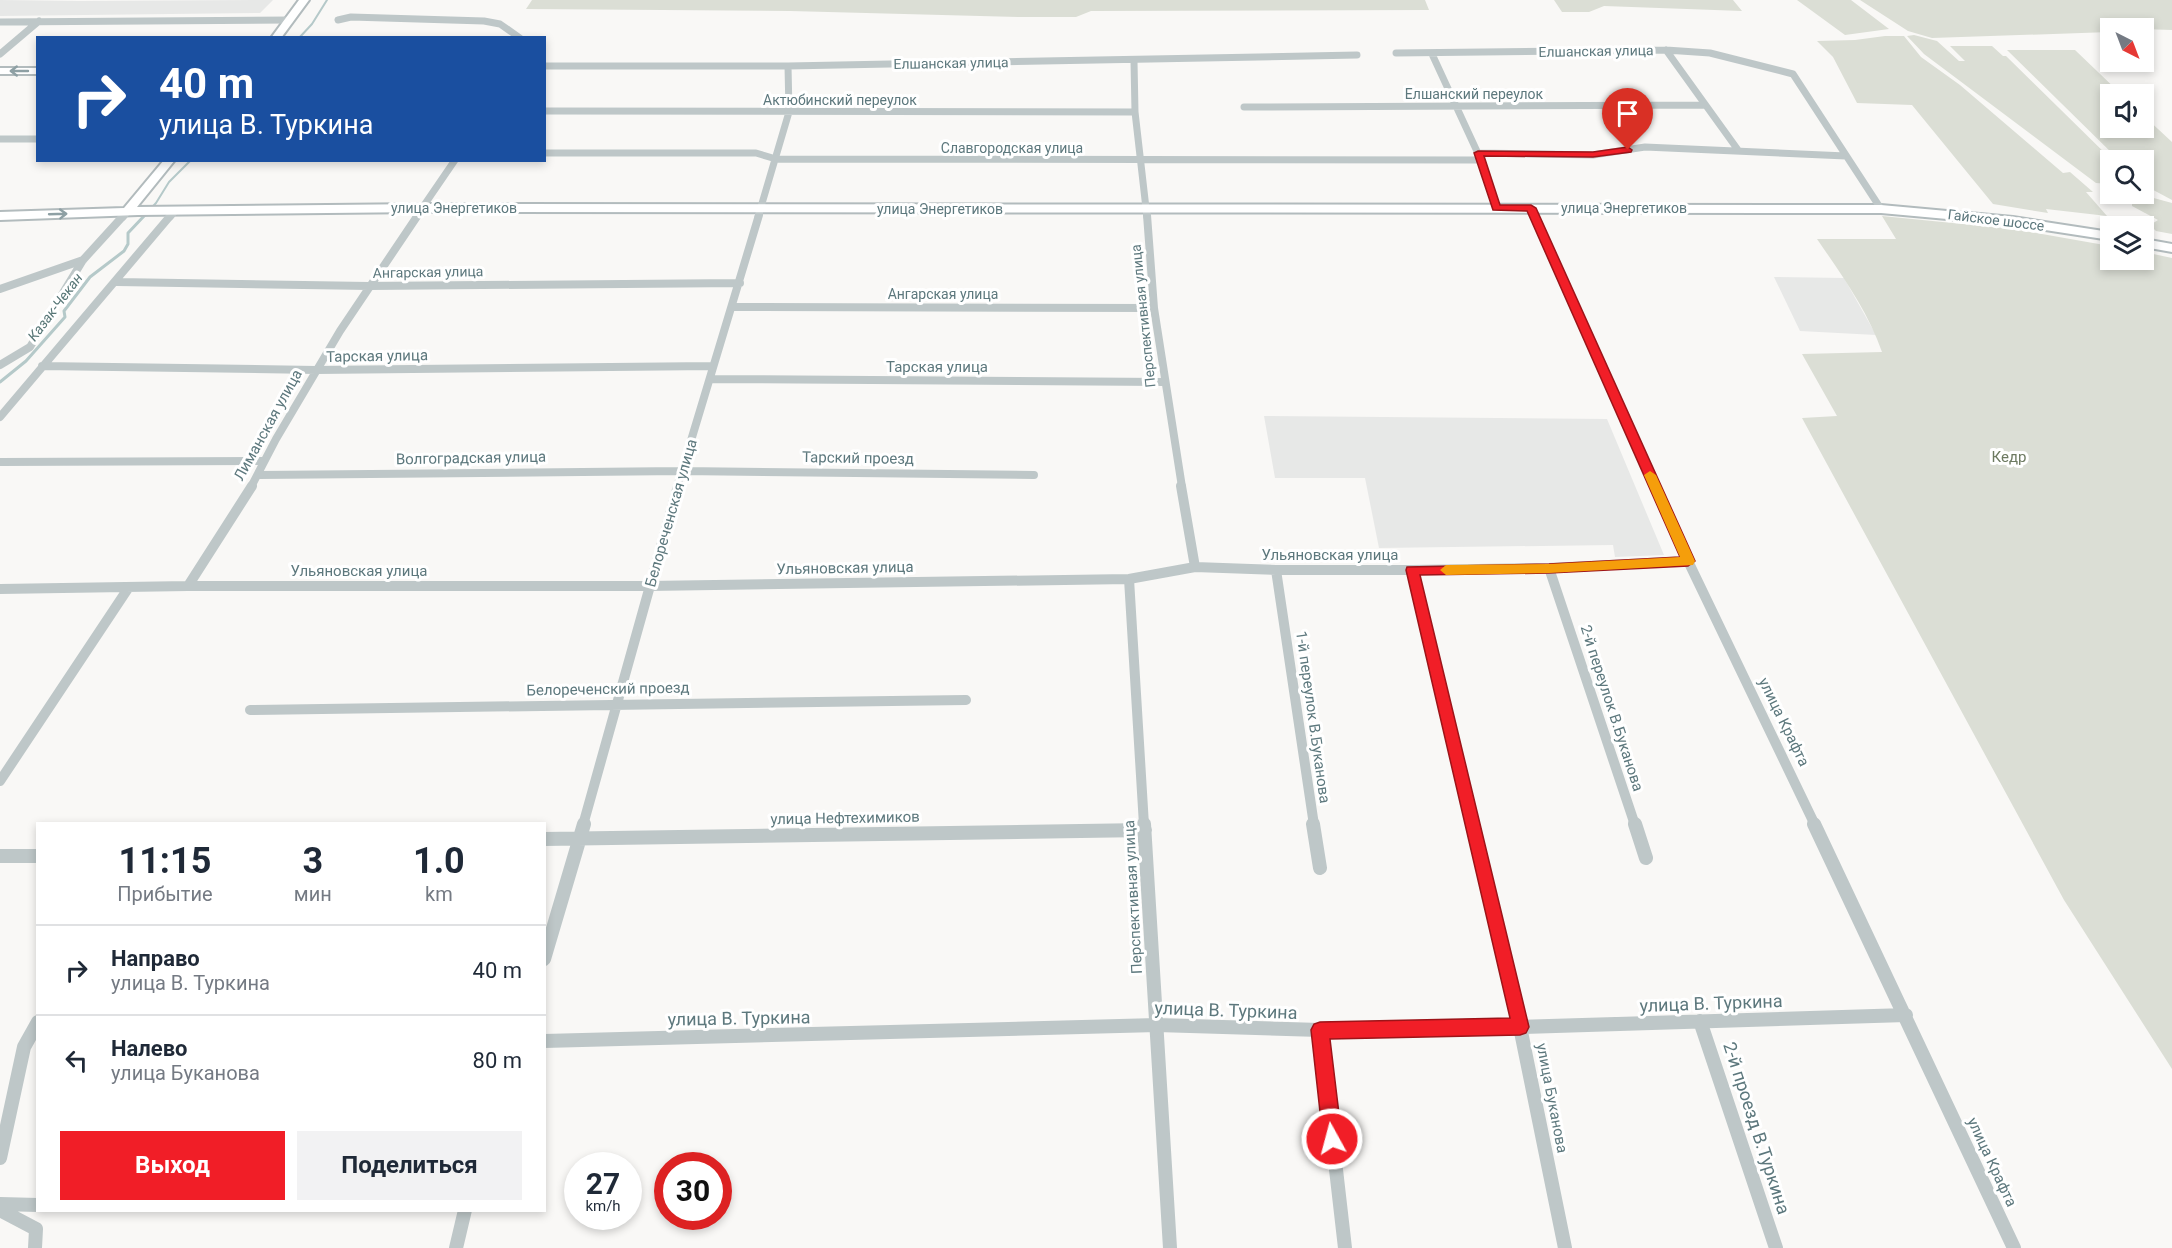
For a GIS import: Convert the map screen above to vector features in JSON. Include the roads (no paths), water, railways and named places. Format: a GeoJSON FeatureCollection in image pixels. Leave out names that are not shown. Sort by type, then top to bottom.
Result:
{"type":"FeatureCollection","features":[{"type":"Feature","properties":{"kind":"main road"},"geometry":{"type":"LineString","coordinates":[[278,36],[304,0]]}},
{"type":"Feature","properties":{"kind":"main road"},"geometry":{"type":"LineString","coordinates":[[0,71],[36,71]]}},
{"type":"Feature","properties":{"kind":"main road"},"geometry":{"type":"LineString","coordinates":[[132,211],[169,162]]}},
{"type":"Feature","properties":{"kind":"main road","name":"улица Энергетиков"},"geometry":{"type":"LineString","coordinates":[[0,216],[132,211],[425,208],[1881,209]]}},
{"type":"Feature","properties":{"kind":"main road","name":"Гайское шоссе"},"geometry":{"type":"LineString","coordinates":[[1881,209],[2007,220],[2100,234]]}},
{"type":"Feature","properties":{"kind":"main road"},"geometry":{"type":"LineString","coordinates":[[2154,245],[2172,248]]}},
{"type":"Feature","properties":{"kind":"street"},"geometry":{"type":"LineString","coordinates":[[339,20],[351,17],[484,21],[500,24],[517,36]]}},
{"type":"Feature","properties":{"kind":"street"},"geometry":{"type":"LineString","coordinates":[[0,22],[290,20]]}},
{"type":"Feature","properties":{"kind":"street"},"geometry":{"type":"LineString","coordinates":[[0,54],[39,21]]}},
{"type":"Feature","properties":{"kind":"street"},"geometry":{"type":"LineString","coordinates":[[1666,50],[1738,150]]}},
{"type":"Feature","properties":{"kind":"street","name":"Елшанская улица"},"geometry":{"type":"LineString","coordinates":[[1396,53],[1666,50],[1710,53],[1793,74],[1846,156]]}},
{"type":"Feature","properties":{"kind":"street"},"geometry":{"type":"LineString","coordinates":[[1432,54],[1480,157],[1496,208]]}},
{"type":"Feature","properties":{"kind":"street","name":"Елшанская улица"},"geometry":{"type":"LineString","coordinates":[[546,66],[789,66],[1357,55]]}},
{"type":"Feature","properties":{"kind":"street","name":"Перспективная улица"},"geometry":{"type":"LineString","coordinates":[[1134,61],[1136,112],[1140,161],[1148,210],[1154,308],[1195,567]]}},
{"type":"Feature","properties":{"kind":"street","name":"Белореченская улица"},"geometry":{"type":"LineString","coordinates":[[546,953],[581,839],[615,704],[682,471],[740,283],[789,112],[789,66]]}},
{"type":"Feature","properties":{"kind":"street","name":"Елшанский переулок"},"geometry":{"type":"LineString","coordinates":[[1244,107],[1705,105]]}},
{"type":"Feature","properties":{"kind":"street","name":"Актюбинский переулок"},"geometry":{"type":"LineString","coordinates":[[546,111],[1136,112]]}},
{"type":"Feature","properties":{"kind":"street"},"geometry":{"type":"LineString","coordinates":[[0,139],[36,139]]}},
{"type":"Feature","properties":{"kind":"street","name":"Славгородская улица"},"geometry":{"type":"LineString","coordinates":[[546,153],[756,153],[776,159],[1140,161],[1593,155],[1645,147],[1846,156]]}},
{"type":"Feature","properties":{"kind":"street"},"geometry":{"type":"LineString","coordinates":[[1846,156],[1881,209]]}},
{"type":"Feature","properties":{"kind":"street","name":"Лиманская улица"},"geometry":{"type":"LineString","coordinates":[[188,586],[259,475],[264,461],[316,370],[369,286],[425,208],[454,162]]}},
{"type":"Feature","properties":{"kind":"street","name":"улица Крафта"},"geometry":{"type":"LineString","coordinates":[[1531,208],[1688,561],[1906,1015],[2014,1248]]}},
{"type":"Feature","properties":{"kind":"street"},"geometry":{"type":"LineString","coordinates":[[0,365],[30,347],[83,260],[132,211]]}},
{"type":"Feature","properties":{"kind":"street"},"geometry":{"type":"LineString","coordinates":[[0,417],[117,282],[170,211]]}},
{"type":"Feature","properties":{"kind":"street"},"geometry":{"type":"LineString","coordinates":[[0,289],[83,260]]}},
{"type":"Feature","properties":{"kind":"street","name":"Ангарская улица"},"geometry":{"type":"LineString","coordinates":[[117,282],[369,286],[740,283]]}},
{"type":"Feature","properties":{"kind":"street","name":"Ангарская улица"},"geometry":{"type":"LineString","coordinates":[[732,307],[1154,308]]}},
{"type":"Feature","properties":{"kind":"street","name":"Тарская улица"},"geometry":{"type":"LineString","coordinates":[[42,366],[316,370],[713,366]]}},
{"type":"Feature","properties":{"kind":"street","name":"Тарская улица"},"geometry":{"type":"LineString","coordinates":[[710,379],[1164,382]]}},
{"type":"Feature","properties":{"kind":"street"},"geometry":{"type":"LineString","coordinates":[[0,462],[264,461]]}},
{"type":"Feature","properties":{"kind":"street","name":"Тарский проезд"},"geometry":{"type":"LineString","coordinates":[[682,471],[1034,475]]}},
{"type":"Feature","properties":{"kind":"street","name":"Волгоградская улица"},"geometry":{"type":"LineString","coordinates":[[259,475],[682,471]]}},
{"type":"Feature","properties":{"kind":"street","name":"Ульяновская улица"},"geometry":{"type":"LineString","coordinates":[[0,589],[188,586],[649,586],[1129,579],[1195,567],[1276,570],[1412,570],[1549,568],[1688,561]]}},
{"type":"Feature","properties":{"kind":"street","name":"2-й переулок В.Буканова"},"geometry":{"type":"LineString","coordinates":[[1549,568],[1646,858]]}},
{"type":"Feature","properties":{"kind":"street","name":"1-й переулок В.Буканова"},"geometry":{"type":"LineString","coordinates":[[1276,570],[1320,868]]}},
{"type":"Feature","properties":{"kind":"street","name":"улица Буканова"},"geometry":{"type":"LineString","coordinates":[[1412,570],[1520,1027],[1565,1248]]}},
{"type":"Feature","properties":{"kind":"street","name":"Перспективная улица"},"geometry":{"type":"LineString","coordinates":[[1129,579],[1170,1248]]}},
{"type":"Feature","properties":{"kind":"street"},"geometry":{"type":"LineString","coordinates":[[0,781],[129,587]]}},
{"type":"Feature","properties":{"kind":"street","name":"Белореченский проезд"},"geometry":{"type":"LineString","coordinates":[[250,710],[966,700]]}},
{"type":"Feature","properties":{"kind":"street","name":"улица Нефтехимиков"},"geometry":{"type":"LineString","coordinates":[[546,839],[1145,830]]}},
{"type":"Feature","properties":{"kind":"street"},"geometry":{"type":"LineString","coordinates":[[0,856],[36,856]]}},
{"type":"Feature","properties":{"kind":"street","name":"улица В. Туркина"},"geometry":{"type":"LineString","coordinates":[[546,1041],[1157,1025],[1320,1030],[1520,1027],[1906,1015]]}},
{"type":"Feature","properties":{"kind":"street","name":"2-й проезд В.Туркина"},"geometry":{"type":"LineString","coordinates":[[1700,1021],[1776,1248]]}},
{"type":"Feature","properties":{"kind":"street"},"geometry":{"type":"LineString","coordinates":[[0,1158],[24,1047],[36,1026]]}},
{"type":"Feature","properties":{"kind":"street"},"geometry":{"type":"LineString","coordinates":[[1320,1030],[1345,1248]]}},
{"type":"Feature","properties":{"kind":"street"},"geometry":{"type":"LineString","coordinates":[[0,1204],[36,1205]]}},
{"type":"Feature","properties":{"kind":"street"},"geometry":{"type":"LineString","coordinates":[[0,1210],[36,1229],[36,1248]]}},
{"type":"Feature","properties":{"kind":"street"},"geometry":{"type":"LineString","coordinates":[[456,1248],[465,1212]]}},
{"type":"Feature","properties":{"kind":"waterway","name":"Казак-Чекан"},"geometry":{"type":"LineString","coordinates":[[301,36],[312,24],[327,0]]}},
{"type":"Feature","properties":{"kind":"waterway","name":"Казак-Чекан"},"geometry":{"type":"LineString","coordinates":[[143,217],[156,203],[169,182],[189,162]]}},
{"type":"Feature","properties":{"kind":"waterway","name":"Казак-Чекан"},"geometry":{"type":"LineString","coordinates":[[0,382],[26,361],[65,317],[64,311],[90,277],[124,251],[128,244],[128,233],[145,215]]}},
{"type":"Feature","properties":{"kind":"park label","name":"Кедр"},"geometry":{"type":"Point","coordinates":[2009,457]}}]}
